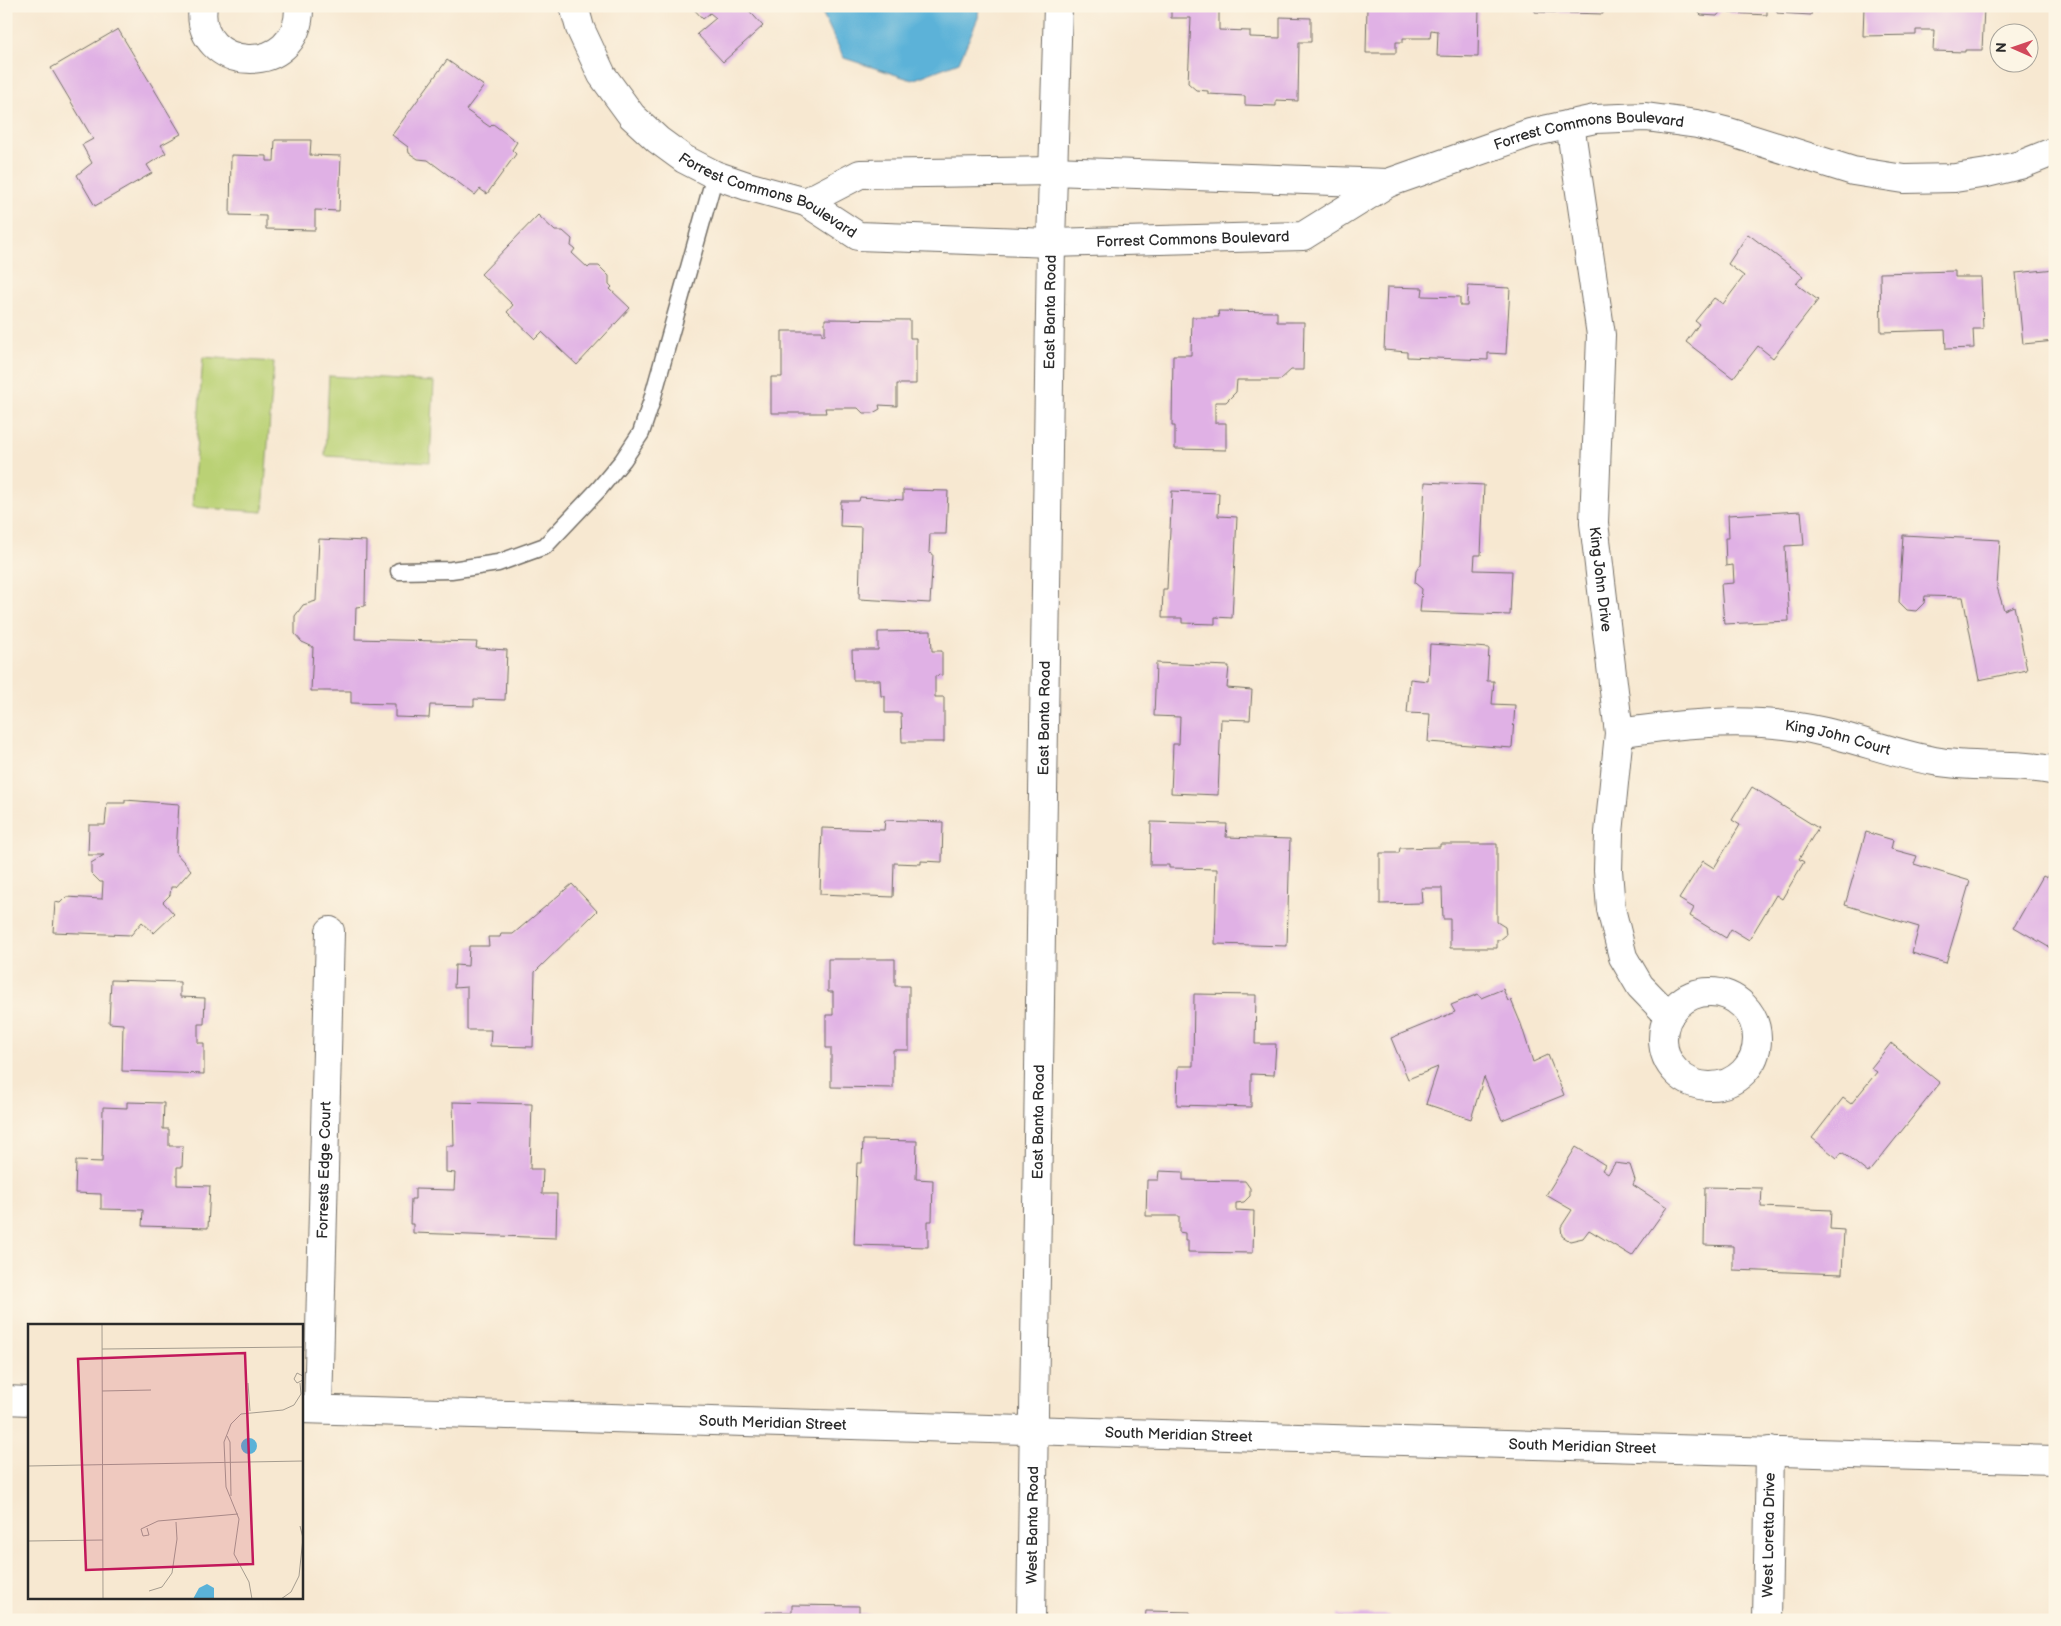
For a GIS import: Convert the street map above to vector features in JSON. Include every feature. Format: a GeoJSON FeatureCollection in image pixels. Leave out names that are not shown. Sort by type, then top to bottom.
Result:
{"type":"FeatureCollection","features":[{"type":"Feature","properties":{"kind":"street"},"geometry":{"type":"LineString","coordinates":[[203,6],[204,22],[212,41],[228,54],[248,60],[268,57],[286,45],[296,27],[299,17],[299,6]]}},
{"type":"Feature","properties":{"kind":"street","name":"Forrest Commons Boulevard"},"geometry":{"type":"LineString","coordinates":[[574,6],[580,28],[602,75],[632,116],[658,140],[684,159],[716,175],[747,186],[806,202],[858,236],[1050,243],[1303,236],[1388,183],[1530,133],[1595,119],[1614,117],[1646,117],[1681,121],[1729,132],[1853,171],[1904,179],[1954,178],[1987,173],[2020,165],[2055,151]]}},
{"type":"Feature","properties":{"kind":"street","name":"East Banta Road"},"geometry":{"type":"LineString","coordinates":[[1033,1430],[1050,243],[1058,6]]}},
{"type":"Feature","properties":{"kind":"street","name":"King John Drive"},"geometry":{"type":"LineString","coordinates":[[1570,124],[1601,335],[1594,523],[1619,734],[1609,833],[1608,870],[1611,909],[1623,957],[1640,986],[1669,1016]]}},
{"type":"Feature","properties":{"kind":"street"},"geometry":{"type":"LineString","coordinates":[[806,202],[860,174],[1052,171],[1388,183]]}},
{"type":"Feature","properties":{"kind":"street","name":"King John Court"},"geometry":{"type":"LineString","coordinates":[[1619,734],[1703,723],[1769,724],[1817,730],[1934,762],[2014,766],[2055,771]]}},
{"type":"Feature","properties":{"kind":"street","name":"Forrests Edge Court"},"geometry":{"type":"LineString","coordinates":[[310,1409],[330,931]]}},
{"type":"Feature","properties":{"kind":"street"},"geometry":{"type":"LineString","coordinates":[[6,1400],[28,1400]]}},
{"type":"Feature","properties":{"kind":"street","name":"South Meridian Street"},"geometry":{"type":"LineString","coordinates":[[310,1409],[2055,1460]]}},
{"type":"Feature","properties":{"kind":"street","name":"West Banta Road"},"geometry":{"type":"LineString","coordinates":[[1032,1620],[1033,1430]]}},
{"type":"Feature","properties":{"kind":"street","name":"West Loretta Drive"},"geometry":{"type":"LineString","coordinates":[[1767,1620],[1770,1451]]}},
{"type":"Feature","properties":{"kind":"lane"},"geometry":{"type":"LineString","coordinates":[[399,571],[451,570],[498,563],[545,546],[599,490],[641,434],[716,175]]}},
{"type":"Feature","properties":{"kind":"green space"},"geometry":{"type":"Polygon","coordinates":[[[203,357],[274,362],[263,512],[192,507],[203,357]]]}},
{"type":"Feature","properties":{"kind":"green space"},"geometry":{"type":"Polygon","coordinates":[[[329,376],[434,382],[430,462],[325,456],[329,376]]]}},
{"type":"Feature","properties":{"kind":"water"},"geometry":{"type":"Polygon","coordinates":[[[823,6],[979,6],[978,18],[959,62],[912,80],[844,58],[821,10],[823,6]]]}},
{"type":"Feature","properties":{"kind":"building"},"geometry":{"type":"Polygon","coordinates":[[[691,6],[745,6],[763,26],[723,62],[697,34],[716,18],[710,13],[703,19],[691,6]]]}},
{"type":"Feature","properties":{"kind":"building"},"geometry":{"type":"Polygon","coordinates":[[[1171,6],[1219,6],[1219,30],[1250,31],[1250,37],[1280,38],[1280,17],[1311,18],[1311,42],[1299,42],[1298,101],[1276,100],[1276,106],[1245,105],[1245,96],[1208,94],[1208,91],[1196,90],[1188,83],[1191,18],[1171,18],[1171,6]]]}},
{"type":"Feature","properties":{"kind":"building"},"geometry":{"type":"Polygon","coordinates":[[[1367,6],[1479,6],[1478,57],[1437,56],[1438,31],[1431,30],[1430,38],[1403,38],[1403,42],[1396,42],[1396,53],[1366,53],[1367,6]]]}},
{"type":"Feature","properties":{"kind":"building"},"geometry":{"type":"Polygon","coordinates":[[[1535,6],[1603,6],[1603,14],[1535,12],[1535,6]]]}},
{"type":"Feature","properties":{"kind":"building"},"geometry":{"type":"Polygon","coordinates":[[[1693,6],[1725,6],[1717,16],[1701,15],[1693,6]]]}},
{"type":"Feature","properties":{"kind":"building"},"geometry":{"type":"Polygon","coordinates":[[[1730,6],[1767,6],[1767,15],[1729,13],[1730,6]]]}},
{"type":"Feature","properties":{"kind":"building"},"geometry":{"type":"Polygon","coordinates":[[[1777,6],[1819,6],[1819,10],[1812,9],[1811,15],[1777,13],[1777,6]]]}},
{"type":"Feature","properties":{"kind":"building"},"geometry":{"type":"Polygon","coordinates":[[[1864,6],[1974,6],[1974,8],[1984,8],[1982,50],[1965,50],[1965,52],[1933,51],[1934,30],[1916,30],[1916,35],[1863,36],[1864,6]]]}},
{"type":"Feature","properties":{"kind":"building"},"geometry":{"type":"Polygon","coordinates":[[[118,29],[181,134],[161,145],[166,153],[147,165],[152,173],[95,206],[77,175],[92,163],[82,145],[93,139],[51,68],[118,29]]]}},
{"type":"Feature","properties":{"kind":"building"},"geometry":{"type":"Polygon","coordinates":[[[447,60],[484,86],[466,110],[490,127],[493,124],[517,142],[512,150],[516,154],[487,194],[480,189],[475,195],[428,160],[418,159],[409,153],[408,147],[392,135],[447,60]]]}},
{"type":"Feature","properties":{"kind":"building"},"geometry":{"type":"Polygon","coordinates":[[[275,140],[311,140],[310,155],[341,156],[339,211],[315,210],[315,230],[266,229],[266,216],[230,215],[231,155],[267,156],[267,161],[274,161],[275,140]]]}},
{"type":"Feature","properties":{"kind":"building"},"geometry":{"type":"Polygon","coordinates":[[[538,215],[555,231],[563,231],[572,239],[571,246],[575,249],[572,253],[588,268],[590,266],[599,266],[609,276],[609,284],[612,287],[610,289],[630,308],[577,365],[542,332],[535,339],[507,312],[513,305],[481,274],[538,215]]]}},
{"type":"Feature","properties":{"kind":"building"},"geometry":{"type":"Polygon","coordinates":[[[1748,234],[1803,276],[1796,284],[1818,300],[1773,358],[1758,346],[1733,378],[1686,342],[1699,324],[1695,321],[1714,298],[1723,304],[1744,276],[1728,264],[1748,234]]]}},
{"type":"Feature","properties":{"kind":"building"},"geometry":{"type":"Polygon","coordinates":[[[2055,269],[2055,341],[2023,344],[2016,273],[2055,269]]]}},
{"type":"Feature","properties":{"kind":"building"},"geometry":{"type":"Polygon","coordinates":[[[1955,271],[1955,277],[1981,277],[1983,329],[1973,329],[1974,348],[1946,349],[1945,330],[1881,332],[1880,273],[1955,271]]]}},
{"type":"Feature","properties":{"kind":"building"},"geometry":{"type":"Polygon","coordinates":[[[1468,286],[1510,288],[1506,354],[1488,353],[1488,360],[1407,357],[1407,352],[1384,350],[1387,287],[1423,288],[1422,296],[1460,297],[1460,306],[1467,306],[1468,286]]]}},
{"type":"Feature","properties":{"kind":"building"},"geometry":{"type":"Polygon","coordinates":[[[1218,311],[1277,312],[1277,322],[1304,322],[1303,370],[1291,370],[1280,380],[1237,380],[1236,392],[1226,402],[1215,402],[1215,423],[1226,423],[1226,450],[1175,449],[1175,426],[1172,426],[1173,355],[1191,355],[1192,317],[1219,317],[1218,311]]]}},
{"type":"Feature","properties":{"kind":"building"},"geometry":{"type":"Polygon","coordinates":[[[825,319],[910,320],[910,338],[916,338],[916,384],[897,384],[897,406],[879,405],[880,409],[873,413],[863,413],[858,408],[825,408],[826,413],[771,413],[771,377],[782,377],[782,331],[822,331],[822,335],[825,335],[825,319]]]}},
{"type":"Feature","properties":{"kind":"building"},"geometry":{"type":"Polygon","coordinates":[[[1425,482],[1484,485],[1481,555],[1475,555],[1474,570],[1512,571],[1510,615],[1420,612],[1422,589],[1415,583],[1416,571],[1421,564],[1425,482]]]}},
{"type":"Feature","properties":{"kind":"building"},"geometry":{"type":"Polygon","coordinates":[[[903,490],[948,491],[946,534],[930,534],[929,553],[933,554],[930,603],[859,599],[861,527],[840,526],[841,501],[859,501],[860,497],[903,500],[903,490]]]}},
{"type":"Feature","properties":{"kind":"building"},"geometry":{"type":"Polygon","coordinates":[[[1172,491],[1219,493],[1218,516],[1237,517],[1232,618],[1215,617],[1215,624],[1182,623],[1182,618],[1162,618],[1163,589],[1167,589],[1172,491]]]}},
{"type":"Feature","properties":{"kind":"building"},"geometry":{"type":"Polygon","coordinates":[[[1801,511],[1804,545],[1785,546],[1789,621],[1724,624],[1721,584],[1734,583],[1733,565],[1726,566],[1725,538],[1729,538],[1728,515],[1801,511]]]}},
{"type":"Feature","properties":{"kind":"building"},"geometry":{"type":"Polygon","coordinates":[[[1903,535],[2000,540],[1997,587],[2004,610],[2014,606],[2027,670],[1979,680],[1963,597],[1925,596],[1924,603],[1916,611],[1907,610],[1899,602],[1903,535]]]}},
{"type":"Feature","properties":{"kind":"building"},"geometry":{"type":"Polygon","coordinates":[[[319,539],[366,541],[365,606],[356,607],[355,639],[477,642],[476,648],[507,650],[505,700],[474,699],[474,706],[430,705],[429,718],[395,717],[395,704],[351,703],[351,691],[311,691],[313,647],[302,642],[295,634],[295,616],[303,605],[316,601],[319,539]]]}},
{"type":"Feature","properties":{"kind":"building"},"geometry":{"type":"Polygon","coordinates":[[[931,631],[932,651],[942,651],[942,675],[935,676],[935,697],[944,697],[944,742],[902,742],[901,713],[885,713],[885,696],[881,696],[880,680],[853,680],[852,650],[878,650],[878,632],[931,631]]]}},
{"type":"Feature","properties":{"kind":"building"},"geometry":{"type":"Polygon","coordinates":[[[1430,644],[1489,648],[1487,681],[1494,681],[1492,704],[1515,705],[1512,748],[1428,742],[1430,714],[1407,713],[1410,679],[1428,681],[1430,644]]]}},
{"type":"Feature","properties":{"kind":"building"},"geometry":{"type":"Polygon","coordinates":[[[1156,663],[1229,666],[1227,688],[1252,690],[1250,720],[1221,719],[1218,795],[1171,793],[1173,744],[1179,744],[1180,717],[1154,716],[1156,663]]]}},
{"type":"Feature","properties":{"kind":"building"},"geometry":{"type":"Polygon","coordinates":[[[1752,787],[1818,828],[1799,859],[1804,862],[1782,899],[1776,895],[1749,940],[1731,929],[1726,938],[1690,916],[1694,908],[1679,899],[1703,861],[1714,868],[1740,825],[1732,820],[1752,787]]]}},
{"type":"Feature","properties":{"kind":"building"},"geometry":{"type":"Polygon","coordinates":[[[125,800],[179,804],[176,853],[191,870],[176,887],[171,887],[170,895],[163,902],[174,914],[154,933],[142,922],[131,935],[53,932],[55,902],[60,903],[66,897],[102,899],[103,882],[100,882],[91,873],[91,863],[104,855],[88,855],[89,825],[105,825],[107,803],[125,803],[125,800]]]}},
{"type":"Feature","properties":{"kind":"building"},"geometry":{"type":"Polygon","coordinates":[[[885,820],[943,822],[942,862],[921,861],[921,864],[894,863],[893,897],[820,894],[822,828],[884,830],[885,820]]]}},
{"type":"Feature","properties":{"kind":"building"},"geometry":{"type":"Polygon","coordinates":[[[1151,822],[1227,824],[1226,837],[1290,839],[1287,946],[1215,944],[1217,869],[1169,868],[1169,865],[1150,865],[1151,822]]]}},
{"type":"Feature","properties":{"kind":"building"},"geometry":{"type":"Polygon","coordinates":[[[1866,832],[1893,840],[1891,849],[1917,856],[1914,864],[1970,881],[1946,963],[1912,953],[1919,927],[1845,905],[1866,832]]]}},
{"type":"Feature","properties":{"kind":"building"},"geometry":{"type":"Polygon","coordinates":[[[1440,844],[1497,844],[1497,922],[1505,927],[1506,935],[1497,940],[1497,948],[1450,948],[1450,919],[1443,919],[1442,888],[1421,888],[1422,903],[1380,904],[1380,853],[1399,853],[1400,848],[1440,847],[1440,844]]]}},
{"type":"Feature","properties":{"kind":"building"},"geometry":{"type":"Polygon","coordinates":[[[2052,870],[2055,871],[2055,945],[2052,949],[2014,927],[2043,876],[2047,878],[2052,870]]]}},
{"type":"Feature","properties":{"kind":"building"},"geometry":{"type":"Polygon","coordinates":[[[572,884],[597,911],[535,972],[533,1047],[490,1046],[491,1030],[467,1030],[467,987],[454,988],[455,965],[468,966],[469,946],[489,946],[488,937],[513,934],[572,884]]]}},
{"type":"Feature","properties":{"kind":"building"},"geometry":{"type":"Polygon","coordinates":[[[828,959],[895,959],[895,986],[909,986],[909,1050],[893,1050],[893,1088],[831,1087],[831,1048],[826,1048],[826,1015],[833,1015],[833,992],[828,992],[828,959]]]}},
{"type":"Feature","properties":{"kind":"building"},"geometry":{"type":"Polygon","coordinates":[[[111,980],[180,982],[180,997],[205,998],[204,1024],[198,1024],[198,1043],[204,1043],[204,1074],[122,1071],[123,1024],[109,1023],[111,980]]]}},
{"type":"Feature","properties":{"kind":"building"},"geometry":{"type":"Polygon","coordinates":[[[1503,989],[1508,1001],[1511,1000],[1521,1024],[1533,1062],[1548,1055],[1564,1095],[1502,1120],[1484,1077],[1471,1119],[1426,1104],[1438,1067],[1408,1079],[1391,1038],[1455,1012],[1451,1005],[1478,994],[1481,998],[1503,989]]]}},
{"type":"Feature","properties":{"kind":"building"},"geometry":{"type":"Polygon","coordinates":[[[1194,994],[1256,995],[1255,1044],[1276,1044],[1274,1075],[1251,1074],[1251,1107],[1177,1105],[1178,1066],[1193,1066],[1194,994]]]}},
{"type":"Feature","properties":{"kind":"building"},"geometry":{"type":"Polygon","coordinates":[[[1891,1043],[1940,1083],[1868,1173],[1842,1152],[1837,1158],[1812,1138],[1843,1098],[1851,1104],[1877,1072],[1871,1068],[1891,1043]]]}},
{"type":"Feature","properties":{"kind":"building"},"geometry":{"type":"Polygon","coordinates":[[[127,1102],[164,1103],[163,1129],[169,1129],[169,1146],[183,1146],[182,1167],[177,1167],[177,1185],[210,1186],[208,1228],[142,1226],[143,1210],[101,1209],[101,1194],[75,1193],[76,1161],[102,1162],[103,1107],[127,1108],[127,1102]]]}},
{"type":"Feature","properties":{"kind":"building"},"geometry":{"type":"Polygon","coordinates":[[[453,1102],[532,1104],[530,1169],[543,1169],[542,1194],[557,1194],[556,1238],[413,1233],[413,1224],[410,1224],[411,1199],[415,1199],[415,1189],[454,1190],[455,1173],[446,1172],[446,1146],[454,1146],[453,1102]]]}},
{"type":"Feature","properties":{"kind":"building"},"geometry":{"type":"Polygon","coordinates":[[[863,1140],[917,1141],[916,1179],[933,1180],[932,1221],[928,1221],[928,1247],[854,1245],[857,1163],[862,1163],[863,1140]]]}},
{"type":"Feature","properties":{"kind":"building"},"geometry":{"type":"Polygon","coordinates":[[[1576,1147],[1605,1165],[1602,1170],[1608,1174],[1615,1163],[1630,1165],[1635,1180],[1633,1185],[1667,1207],[1632,1256],[1589,1230],[1583,1238],[1570,1241],[1562,1236],[1561,1227],[1572,1210],[1546,1195],[1576,1147]]]}},
{"type":"Feature","properties":{"kind":"building"},"geometry":{"type":"Polygon","coordinates":[[[1159,1171],[1183,1172],[1183,1180],[1245,1181],[1250,1188],[1250,1196],[1244,1202],[1236,1203],[1236,1210],[1254,1211],[1253,1253],[1188,1252],[1188,1241],[1185,1241],[1185,1233],[1179,1232],[1179,1216],[1146,1216],[1147,1180],[1158,1180],[1159,1171]]]}},
{"type":"Feature","properties":{"kind":"building"},"geometry":{"type":"Polygon","coordinates":[[[1705,1187],[1762,1188],[1761,1207],[1831,1210],[1830,1229],[1844,1230],[1842,1274],[1733,1270],[1733,1246],[1704,1245],[1705,1187]]]}},
{"type":"Feature","properties":{"kind":"building"},"geometry":{"type":"Polygon","coordinates":[[[792,1605],[859,1606],[859,1614],[893,1615],[893,1620],[766,1620],[766,1612],[792,1612],[792,1605]]]}},
{"type":"Feature","properties":{"kind":"building"},"geometry":{"type":"Polygon","coordinates":[[[1146,1611],[1190,1612],[1190,1620],[1145,1620],[1146,1611]]]}},
{"type":"Feature","properties":{"kind":"building"},"geometry":{"type":"Polygon","coordinates":[[[1337,1615],[1390,1615],[1390,1620],[1336,1620],[1337,1615]]]}}]}
